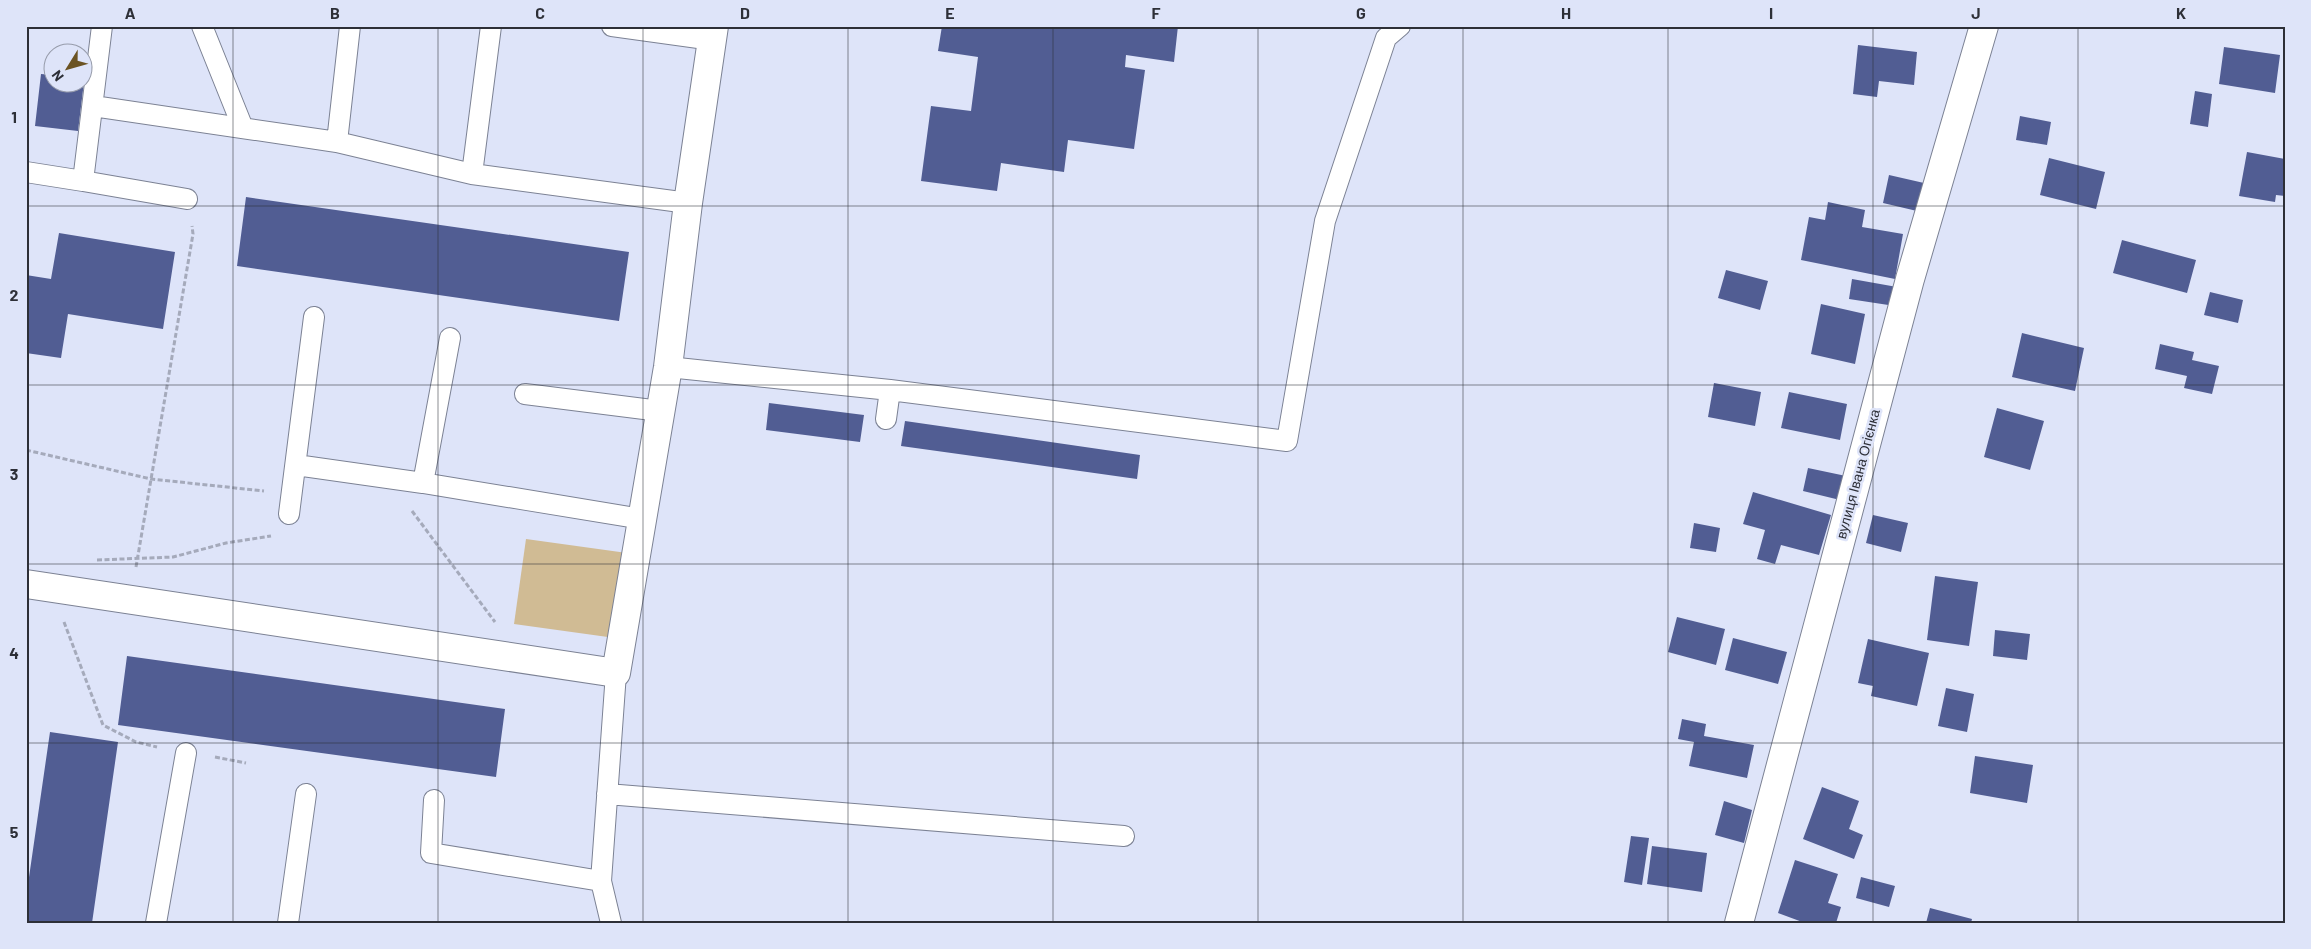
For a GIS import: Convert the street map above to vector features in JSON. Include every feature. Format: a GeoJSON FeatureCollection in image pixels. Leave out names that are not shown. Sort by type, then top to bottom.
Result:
{"type":"FeatureCollection","features":[{"type":"Feature","properties":{"kind":"street","name":"вулиця Івана Огієнка"},"geometry":{"type":"LineString","coordinates":[[1739,923],[1910,279],[1984,26]]}},
{"type":"Feature","properties":{"kind":"street"},"geometry":{"type":"LineString","coordinates":[[26,584],[616,673],[668,367],[688,203],[713,33]]}},
{"type":"Feature","properties":{"kind":"lane"},"geometry":{"type":"LineString","coordinates":[[83,181],[102,26]]}},
{"type":"Feature","properties":{"kind":"lane"},"geometry":{"type":"LineString","coordinates":[[202,26],[243,128]]}},
{"type":"Feature","properties":{"kind":"lane"},"geometry":{"type":"LineString","coordinates":[[337,142],[350,26]]}},
{"type":"Feature","properties":{"kind":"lane"},"geometry":{"type":"LineString","coordinates":[[472,174],[491,26]]}},
{"type":"Feature","properties":{"kind":"lane"},"geometry":{"type":"LineString","coordinates":[[612,26],[713,33]]}},
{"type":"Feature","properties":{"kind":"lane"},"geometry":{"type":"LineString","coordinates":[[668,367],[890,390],[1287,441],[1325,220],[1386,38],[1400,26]]}},
{"type":"Feature","properties":{"kind":"lane"},"geometry":{"type":"LineString","coordinates":[[93,106],[337,142],[472,174],[688,203]]}},
{"type":"Feature","properties":{"kind":"lane"},"geometry":{"type":"LineString","coordinates":[[26,172],[187,199]]}},
{"type":"Feature","properties":{"kind":"lane"},"geometry":{"type":"LineString","coordinates":[[290,504],[314,317]]}},
{"type":"Feature","properties":{"kind":"lane"},"geometry":{"type":"LineString","coordinates":[[423,483],[450,338]]}},
{"type":"Feature","properties":{"kind":"lane"},"geometry":{"type":"LineString","coordinates":[[886,419],[890,390]]}},
{"type":"Feature","properties":{"kind":"lane"},"geometry":{"type":"LineString","coordinates":[[525,394],[660,412]]}},
{"type":"Feature","properties":{"kind":"lane"},"geometry":{"type":"LineString","coordinates":[[296,465],[423,483],[642,519]]}},
{"type":"Feature","properties":{"kind":"lane"},"geometry":{"type":"LineString","coordinates":[[611,923],[601,881],[616,673]]}},
{"type":"Feature","properties":{"kind":"lane"},"geometry":{"type":"LineString","coordinates":[[156,923],[186,753]]}},
{"type":"Feature","properties":{"kind":"lane"},"geometry":{"type":"LineString","coordinates":[[288,923],[306,794]]}},
{"type":"Feature","properties":{"kind":"lane"},"geometry":{"type":"LineString","coordinates":[[607,794],[1124,836]]}},
{"type":"Feature","properties":{"kind":"lane"},"geometry":{"type":"LineString","coordinates":[[434,800],[432,853],[601,881]]}},
{"type":"Feature","properties":{"kind":"path"},"geometry":{"type":"LineString","coordinates":[[130,600],[193,234],[187,199]]}},
{"type":"Feature","properties":{"kind":"path"},"geometry":{"type":"LineString","coordinates":[[26,450],[151,479],[290,504],[282,534],[226,543],[173,557],[88,560]]}},
{"type":"Feature","properties":{"kind":"path"},"geometry":{"type":"LineString","coordinates":[[388,478],[522,659]]}},
{"type":"Feature","properties":{"kind":"path"},"geometry":{"type":"LineString","coordinates":[[62,615],[103,725],[136,742],[246,763]]}},
{"type":"Feature","properties":{"kind":"shaded area"},"geometry":{"type":"Polygon","coordinates":[[[526,539],[627,553],[615,638],[514,624],[526,539]]]}},
{"type":"Feature","properties":{"kind":"building"},"geometry":{"type":"Polygon","coordinates":[[[942,26],[1178,26],[1174,62],[1126,55],[1125,67],[1145,70],[1134,149],[1068,140],[1064,172],[1001,163],[997,191],[921,181],[931,106],[971,111],[978,57],[938,51],[942,26]]]}},
{"type":"Feature","properties":{"kind":"building"},"geometry":{"type":"Polygon","coordinates":[[[1858,45],[1917,52],[1914,85],[1879,81],[1877,97],[1853,94],[1858,45]]]}},
{"type":"Feature","properties":{"kind":"building"},"geometry":{"type":"Polygon","coordinates":[[[2224,47],[2280,55],[2275,93],[2219,84],[2224,47]]]}},
{"type":"Feature","properties":{"kind":"building"},"geometry":{"type":"Polygon","coordinates":[[[41,74],[42,92],[83,92],[78,131],[35,126],[41,74]]]}},
{"type":"Feature","properties":{"kind":"building"},"geometry":{"type":"Polygon","coordinates":[[[2195,91],[2212,94],[2208,127],[2190,124],[2195,91]]]}},
{"type":"Feature","properties":{"kind":"building"},"geometry":{"type":"Polygon","coordinates":[[[2020,116],[2051,122],[2047,145],[2016,140],[2020,116]]]}},
{"type":"Feature","properties":{"kind":"building"},"geometry":{"type":"Polygon","coordinates":[[[2247,152],[2285,159],[2285,196],[2276,195],[2275,202],[2239,196],[2247,152]]]}},
{"type":"Feature","properties":{"kind":"building"},"geometry":{"type":"Polygon","coordinates":[[[2049,158],[2105,172],[2096,209],[2040,195],[2049,158]]]}},
{"type":"Feature","properties":{"kind":"building"},"geometry":{"type":"Polygon","coordinates":[[[1889,175],[1924,183],[1917,211],[1883,203],[1889,175]]]}},
{"type":"Feature","properties":{"kind":"building"},"geometry":{"type":"Polygon","coordinates":[[[246,197],[629,252],[619,321],[237,266],[246,197]]]}},
{"type":"Feature","properties":{"kind":"building"},"geometry":{"type":"Polygon","coordinates":[[[1828,202],[1865,210],[1862,227],[1903,234],[1895,279],[1801,260],[1809,217],[1825,220],[1828,202]]]}},
{"type":"Feature","properties":{"kind":"building"},"geometry":{"type":"Polygon","coordinates":[[[59,233],[175,252],[163,329],[68,314],[61,358],[26,353],[26,275],[51,279],[59,233]]]}},
{"type":"Feature","properties":{"kind":"building"},"geometry":{"type":"Polygon","coordinates":[[[2122,240],[2196,260],[2187,293],[2113,273],[2122,240]]]}},
{"type":"Feature","properties":{"kind":"building"},"geometry":{"type":"Polygon","coordinates":[[[1726,270],[1768,281],[1760,310],[1718,298],[1726,270]]]}},
{"type":"Feature","properties":{"kind":"building"},"geometry":{"type":"Polygon","coordinates":[[[1852,279],[1897,287],[1895,306],[1849,299],[1852,279]]]}},
{"type":"Feature","properties":{"kind":"building"},"geometry":{"type":"Polygon","coordinates":[[[2210,292],[2243,300],[2238,323],[2204,315],[2210,292]]]}},
{"type":"Feature","properties":{"kind":"building"},"geometry":{"type":"Polygon","coordinates":[[[1821,304],[1865,314],[1855,364],[1811,354],[1821,304]]]}},
{"type":"Feature","properties":{"kind":"building"},"geometry":{"type":"Polygon","coordinates":[[[2022,333],[2084,348],[2075,391],[2012,377],[2022,333]]]}},
{"type":"Feature","properties":{"kind":"building"},"geometry":{"type":"Polygon","coordinates":[[[2160,344],[2194,352],[2192,360],[2219,366],[2212,394],[2184,388],[2187,376],[2155,369],[2160,344]]]}},
{"type":"Feature","properties":{"kind":"building"},"geometry":{"type":"Polygon","coordinates":[[[1714,383],[1761,392],[1755,426],[1708,417],[1714,383]]]}},
{"type":"Feature","properties":{"kind":"building"},"geometry":{"type":"Polygon","coordinates":[[[1789,392],[1847,404],[1840,440],[1781,428],[1789,392]]]}},
{"type":"Feature","properties":{"kind":"building"},"geometry":{"type":"Polygon","coordinates":[[[769,403],[864,415],[860,442],[766,430],[769,403]]]}},
{"type":"Feature","properties":{"kind":"building"},"geometry":{"type":"Polygon","coordinates":[[[1997,408],[2044,421],[2030,470],[1984,457],[1997,408]]]}},
{"type":"Feature","properties":{"kind":"building"},"geometry":{"type":"Polygon","coordinates":[[[905,421],[1140,455],[1137,479],[901,446],[905,421]]]}},
{"type":"Feature","properties":{"kind":"building"},"geometry":{"type":"Polygon","coordinates":[[[1808,468],[1846,476],[1840,500],[1803,491],[1808,468]]]}},
{"type":"Feature","properties":{"kind":"building"},"geometry":{"type":"Polygon","coordinates":[[[1753,492],[1831,515],[1819,555],[1781,545],[1775,564],[1757,559],[1765,530],[1743,524],[1753,492]]]}},
{"type":"Feature","properties":{"kind":"building"},"geometry":{"type":"Polygon","coordinates":[[[1873,515],[1908,523],[1901,552],[1866,543],[1873,515]]]}},
{"type":"Feature","properties":{"kind":"building"},"geometry":{"type":"Polygon","coordinates":[[[1694,523],[1720,528],[1716,552],[1690,548],[1694,523]]]}},
{"type":"Feature","properties":{"kind":"building"},"geometry":{"type":"Polygon","coordinates":[[[1935,576],[1978,582],[1969,646],[1927,640],[1935,576]]]}},
{"type":"Feature","properties":{"kind":"building"},"geometry":{"type":"Polygon","coordinates":[[[1677,617],[1725,629],[1716,665],[1668,652],[1677,617]]]}},
{"type":"Feature","properties":{"kind":"building"},"geometry":{"type":"Polygon","coordinates":[[[1995,630],[2030,634],[2027,660],[1993,656],[1995,630]]]}},
{"type":"Feature","properties":{"kind":"building"},"geometry":{"type":"Polygon","coordinates":[[[1733,638],[1787,652],[1778,684],[1725,670],[1733,638]]]}},
{"type":"Feature","properties":{"kind":"building"},"geometry":{"type":"Polygon","coordinates":[[[1868,639],[1929,653],[1917,706],[1871,696],[1873,686],[1858,683],[1868,639]]]}},
{"type":"Feature","properties":{"kind":"building"},"geometry":{"type":"Polygon","coordinates":[[[127,656],[505,709],[496,777],[118,725],[127,656]]]}},
{"type":"Feature","properties":{"kind":"building"},"geometry":{"type":"Polygon","coordinates":[[[1946,688],[1974,694],[1967,732],[1938,726],[1946,688]]]}},
{"type":"Feature","properties":{"kind":"building"},"geometry":{"type":"Polygon","coordinates":[[[1682,719],[1706,724],[1704,736],[1754,745],[1747,778],[1689,766],[1694,742],[1678,739],[1682,719]]]}},
{"type":"Feature","properties":{"kind":"building"},"geometry":{"type":"Polygon","coordinates":[[[50,732],[118,742],[92,923],[26,923],[26,898],[50,732]]]}},
{"type":"Feature","properties":{"kind":"building"},"geometry":{"type":"Polygon","coordinates":[[[1975,756],[2033,765],[2027,803],[1970,793],[1975,756]]]}},
{"type":"Feature","properties":{"kind":"building"},"geometry":{"type":"Polygon","coordinates":[[[1822,787],[1859,801],[1849,829],[1863,835],[1854,859],[1803,839],[1822,787]]]}},
{"type":"Feature","properties":{"kind":"building"},"geometry":{"type":"Polygon","coordinates":[[[1724,801],[1752,810],[1744,843],[1715,835],[1724,801]]]}},
{"type":"Feature","properties":{"kind":"building"},"geometry":{"type":"Polygon","coordinates":[[[1631,836],[1649,838],[1642,885],[1624,882],[1631,836]]]}},
{"type":"Feature","properties":{"kind":"building"},"geometry":{"type":"Polygon","coordinates":[[[1652,846],[1707,853],[1702,892],[1647,884],[1652,846]]]}},
{"type":"Feature","properties":{"kind":"building"},"geometry":{"type":"Polygon","coordinates":[[[1795,860],[1838,874],[1828,903],[1841,907],[1836,923],[1805,923],[1778,913],[1795,860]]]}},
{"type":"Feature","properties":{"kind":"building"},"geometry":{"type":"Polygon","coordinates":[[[1861,877],[1895,886],[1889,907],[1856,898],[1861,877]]]}},
{"type":"Feature","properties":{"kind":"building"},"geometry":{"type":"Polygon","coordinates":[[[1930,908],[1972,919],[1971,923],[1926,923],[1930,908]]]}}]}
